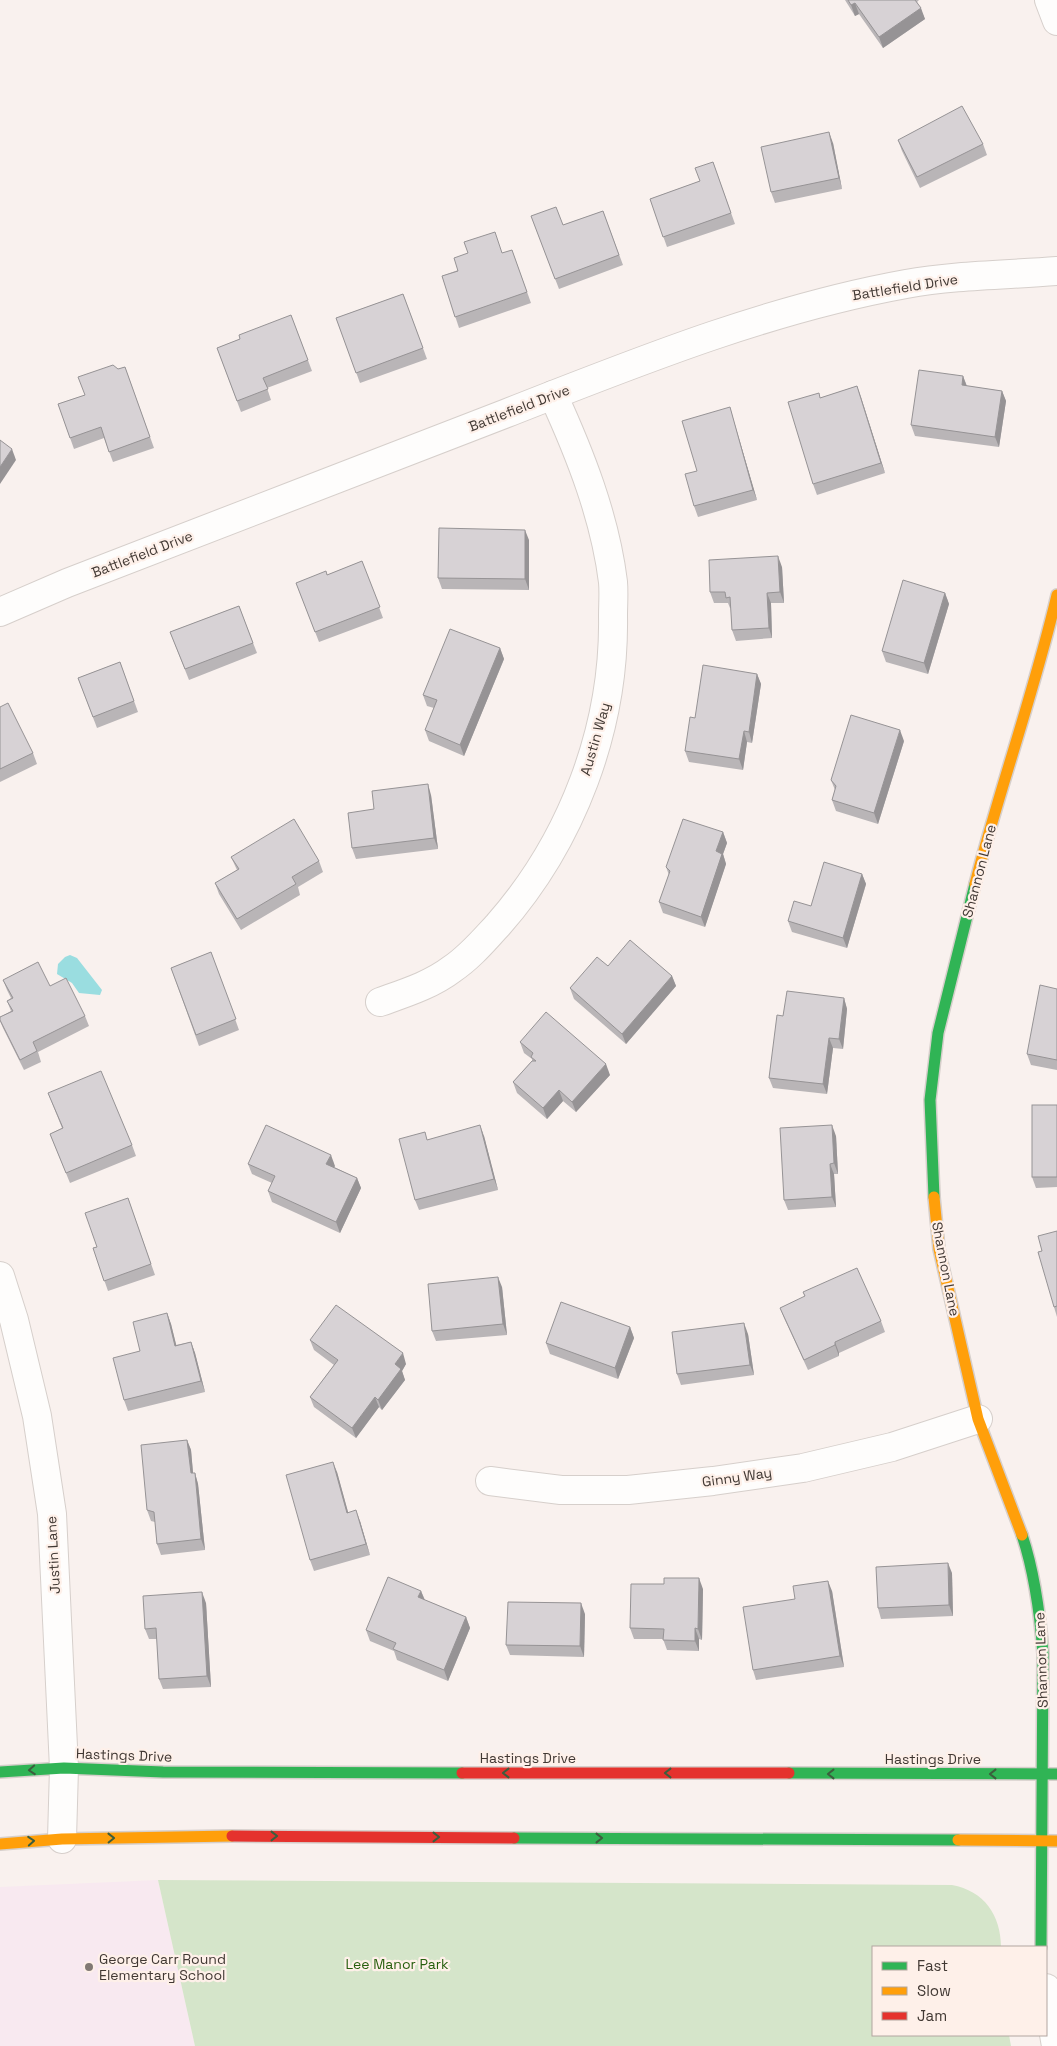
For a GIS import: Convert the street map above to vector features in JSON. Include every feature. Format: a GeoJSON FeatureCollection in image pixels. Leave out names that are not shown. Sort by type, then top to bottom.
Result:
{"type":"FeatureCollection","features":[{"type":"Feature","properties":{"kind":"street"},"geometry":{"type":"LineString","coordinates":[[1049,0],[1057,21]]}},
{"type":"Feature","properties":{"kind":"street","name":"Battlefield Drive"},"geometry":{"type":"LineString","coordinates":[[0,612],[76,580],[553,395],[673,350],[762,320],[843,297],[909,284],[1057,271]]}},
{"type":"Feature","properties":{"kind":"street","name":"Austin Way"},"geometry":{"type":"LineString","coordinates":[[380,1002],[417,989],[452,970],[482,943],[514,907],[541,868],[570,815],[596,748],[607,702],[614,642],[613,582],[599,513],[576,447],[553,395]]}},
{"type":"Feature","properties":{"kind":"street","name":"Shannon Lane"},"geometry":{"type":"LineString","coordinates":[[1041,1946],[1043,1654],[1040,1608],[1031,1563],[1014,1509],[978,1419],[939,1249],[932,1177],[930,1100],[938,1033],[986,842],[1041,662],[1057,595]]}},
{"type":"Feature","properties":{"kind":"street","name":"Justin Lane"},"geometry":{"type":"LineString","coordinates":[[0,1276],[14,1320],[37,1416],[52,1514],[64,1768],[62,1839]]}},
{"type":"Feature","properties":{"kind":"street","name":"Ginny Way"},"geometry":{"type":"LineString","coordinates":[[490,1480],[561,1490],[628,1490],[712,1481],[803,1468],[892,1447],[978,1419]]}},
{"type":"Feature","properties":{"kind":"street","name":"Hastings Drive"},"geometry":{"type":"LineString","coordinates":[[0,1772],[64,1768],[162,1772],[1057,1774]]}},
{"type":"Feature","properties":{"kind":"street"},"geometry":{"type":"LineString","coordinates":[[0,1844],[62,1839],[250,1836],[1057,1841]]}},
{"type":"Feature","properties":{"kind":"street"},"geometry":{"type":"LineString","coordinates":[[1047,1994],[1056,2046]]}},
{"type":"Feature","properties":{"kind":"shaded area","name":"George Carr Round Elementary School"},"geometry":{"type":"Polygon","coordinates":[[[158,1880],[195,2046],[0,2046],[0,1887],[158,1880]]]}},
{"type":"Feature","properties":{"kind":"green space","name":"Lee Manor Park"},"geometry":{"type":"Polygon","coordinates":[[[158,1880],[952,1885],[973,1893],[989,1906],[998,1925],[1001,1946],[872,1946],[872,2036],[1009,2036],[1011,2046],[195,2046],[158,1880]]]}},
{"type":"Feature","properties":{"kind":"water"},"geometry":{"type":"Polygon","coordinates":[[[70,955],[77,958],[102,990],[100,995],[79,993],[72,983],[57,974],[58,964],[70,955]]]}},
{"type":"Feature","properties":{"kind":"building"},"geometry":{"type":"Polygon","coordinates":[[[848,0],[915,0],[921,8],[879,37],[855,3],[851,5],[848,0]]]}},
{"type":"Feature","properties":{"kind":"building"},"geometry":{"type":"Polygon","coordinates":[[[962,106],[983,144],[917,177],[898,140],[962,106]]]}},
{"type":"Feature","properties":{"kind":"building"},"geometry":{"type":"Polygon","coordinates":[[[829,132],[839,178],[771,192],[761,147],[829,132]]]}},
{"type":"Feature","properties":{"kind":"building"},"geometry":{"type":"Polygon","coordinates":[[[713,162],[731,213],[663,237],[650,199],[700,181],[695,168],[713,162]]]}},
{"type":"Feature","properties":{"kind":"building"},"geometry":{"type":"Polygon","coordinates":[[[556,207],[563,225],[603,211],[619,255],[555,279],[531,216],[556,207]]]}},
{"type":"Feature","properties":{"kind":"building"},"geometry":{"type":"Polygon","coordinates":[[[495,232],[502,253],[512,250],[527,292],[455,317],[442,276],[458,271],[454,258],[468,253],[464,242],[495,232]]]}},
{"type":"Feature","properties":{"kind":"building"},"geometry":{"type":"Polygon","coordinates":[[[403,294],[423,348],[356,373],[336,318],[403,294]]]}},
{"type":"Feature","properties":{"kind":"building"},"geometry":{"type":"Polygon","coordinates":[[[291,315],[308,360],[263,378],[268,389],[237,401],[217,348],[240,339],[239,335],[291,315]]]}},
{"type":"Feature","properties":{"kind":"building"},"geometry":{"type":"Polygon","coordinates":[[[113,365],[118,369],[125,367],[150,437],[109,452],[101,427],[70,438],[58,404],[85,395],[78,377],[113,365]]]}},
{"type":"Feature","properties":{"kind":"building"},"geometry":{"type":"Polygon","coordinates":[[[919,370],[963,376],[962,385],[1002,391],[995,437],[911,425],[919,370]]]}},
{"type":"Feature","properties":{"kind":"building"},"geometry":{"type":"Polygon","coordinates":[[[857,386],[881,463],[813,484],[788,402],[819,393],[820,398],[857,386]]]}},
{"type":"Feature","properties":{"kind":"building"},"geometry":{"type":"Polygon","coordinates":[[[730,407],[753,490],[694,506],[685,474],[697,471],[682,421],[730,407]]]}},
{"type":"Feature","properties":{"kind":"building"},"geometry":{"type":"Polygon","coordinates":[[[0,440],[12,449],[0,467],[0,440]]]}},
{"type":"Feature","properties":{"kind":"building"},"geometry":{"type":"Polygon","coordinates":[[[439,528],[525,530],[525,579],[438,578],[439,528]]]}},
{"type":"Feature","properties":{"kind":"building"},"geometry":{"type":"Polygon","coordinates":[[[778,556],[780,592],[767,593],[769,628],[732,630],[730,597],[726,598],[725,592],[710,592],[709,560],[778,556]]]}},
{"type":"Feature","properties":{"kind":"building"},"geometry":{"type":"Polygon","coordinates":[[[362,561],[380,607],[315,632],[296,583],[326,571],[327,575],[362,561]]]}},
{"type":"Feature","properties":{"kind":"building"},"geometry":{"type":"Polygon","coordinates":[[[903,580],[945,593],[924,663],[882,651],[903,580]]]}},
{"type":"Feature","properties":{"kind":"building"},"geometry":{"type":"Polygon","coordinates":[[[239,606],[253,643],[185,669],[170,632],[239,606]]]}},
{"type":"Feature","properties":{"kind":"building"},"geometry":{"type":"Polygon","coordinates":[[[450,629],[500,648],[460,745],[425,730],[437,700],[423,695],[450,629]]]}},
{"type":"Feature","properties":{"kind":"building"},"geometry":{"type":"Polygon","coordinates":[[[120,662],[134,701],[93,717],[78,678],[120,662]]]}},
{"type":"Feature","properties":{"kind":"building"},"geometry":{"type":"Polygon","coordinates":[[[703,665],[757,674],[749,732],[744,731],[739,759],[685,751],[690,717],[695,718],[703,665]]]}},
{"type":"Feature","properties":{"kind":"building"},"geometry":{"type":"Polygon","coordinates":[[[8,703],[33,753],[0,769],[0,707],[8,703]]]}},
{"type":"Feature","properties":{"kind":"building"},"geometry":{"type":"Polygon","coordinates":[[[851,715],[900,730],[874,813],[832,800],[836,786],[831,780],[851,715]]]}},
{"type":"Feature","properties":{"kind":"building"},"geometry":{"type":"Polygon","coordinates":[[[428,784],[434,838],[352,848],[348,813],[374,809],[372,791],[428,784]]]}},
{"type":"Feature","properties":{"kind":"building"},"geometry":{"type":"Polygon","coordinates":[[[294,819],[319,861],[292,877],[296,884],[237,919],[215,883],[239,869],[231,857],[294,819]]]}},
{"type":"Feature","properties":{"kind":"building"},"geometry":{"type":"Polygon","coordinates":[[[683,819],[723,832],[716,851],[722,854],[701,917],[659,902],[670,871],[666,867],[683,819]]]}},
{"type":"Feature","properties":{"kind":"building"},"geometry":{"type":"Polygon","coordinates":[[[824,862],[862,874],[843,938],[788,921],[794,901],[811,906],[824,862]]]}},
{"type":"Feature","properties":{"kind":"building"},"geometry":{"type":"Polygon","coordinates":[[[630,940],[672,976],[622,1034],[570,988],[597,957],[608,966],[630,940]]]}},
{"type":"Feature","properties":{"kind":"building"},"geometry":{"type":"Polygon","coordinates":[[[211,952],[236,1019],[196,1035],[171,968],[211,952]]]}},
{"type":"Feature","properties":{"kind":"building"},"geometry":{"type":"Polygon","coordinates":[[[38,962],[50,986],[66,978],[85,1016],[33,1042],[37,1051],[20,1060],[0,1020],[0,1017],[13,1011],[7,1001],[13,998],[3,980],[38,962]]]}},
{"type":"Feature","properties":{"kind":"building"},"geometry":{"type":"Polygon","coordinates":[[[1040,985],[1057,989],[1057,1060],[1027,1054],[1040,985]]]}},
{"type":"Feature","properties":{"kind":"building"},"geometry":{"type":"Polygon","coordinates":[[[787,991],[844,998],[839,1039],[829,1038],[823,1084],[769,1078],[777,1015],[783,1016],[787,991]]]}},
{"type":"Feature","properties":{"kind":"building"},"geometry":{"type":"Polygon","coordinates":[[[546,1012],[606,1064],[572,1102],[559,1090],[543,1108],[513,1082],[532,1061],[536,1061],[531,1057],[533,1053],[520,1042],[546,1012]]]}},
{"type":"Feature","properties":{"kind":"building"},"geometry":{"type":"Polygon","coordinates":[[[101,1071],[132,1145],[66,1173],[50,1134],[63,1128],[48,1093],[101,1071]]]}},
{"type":"Feature","properties":{"kind":"building"},"geometry":{"type":"Polygon","coordinates":[[[1032,1105],[1057,1105],[1057,1177],[1032,1177],[1032,1105]]]}},
{"type":"Feature","properties":{"kind":"building"},"geometry":{"type":"Polygon","coordinates":[[[266,1125],[331,1155],[326,1164],[357,1178],[336,1222],[268,1191],[275,1176],[248,1164],[266,1125]]]}},
{"type":"Feature","properties":{"kind":"building"},"geometry":{"type":"Polygon","coordinates":[[[480,1125],[494,1179],[415,1200],[399,1139],[425,1132],[427,1140],[480,1125]]]}},
{"type":"Feature","properties":{"kind":"building"},"geometry":{"type":"Polygon","coordinates":[[[832,1125],[834,1163],[830,1164],[832,1197],[784,1200],[780,1128],[832,1125]]]}},
{"type":"Feature","properties":{"kind":"building"},"geometry":{"type":"Polygon","coordinates":[[[128,1198],[151,1264],[104,1281],[93,1248],[97,1247],[85,1213],[128,1198]]]}},
{"type":"Feature","properties":{"kind":"building"},"geometry":{"type":"Polygon","coordinates":[[[1057,1231],[1057,1306],[1054,1307],[1038,1252],[1042,1251],[1038,1236],[1057,1231]]]}},
{"type":"Feature","properties":{"kind":"building"},"geometry":{"type":"Polygon","coordinates":[[[857,1268],[881,1321],[835,1342],[835,1345],[804,1360],[780,1308],[805,1296],[803,1292],[857,1268]]]}},
{"type":"Feature","properties":{"kind":"building"},"geometry":{"type":"Polygon","coordinates":[[[498,1277],[503,1324],[432,1331],[428,1284],[498,1277]]]}},
{"type":"Feature","properties":{"kind":"building"},"geometry":{"type":"Polygon","coordinates":[[[561,1302],[630,1327],[615,1368],[546,1343],[561,1302]]]}},
{"type":"Feature","properties":{"kind":"building"},"geometry":{"type":"Polygon","coordinates":[[[336,1305],[403,1353],[395,1364],[401,1369],[378,1400],[375,1397],[352,1428],[310,1397],[338,1360],[310,1340],[336,1305]]]}},
{"type":"Feature","properties":{"kind":"building"},"geometry":{"type":"Polygon","coordinates":[[[167,1313],[175,1346],[191,1342],[201,1381],[124,1400],[113,1358],[140,1351],[133,1322],[167,1313]]]}},
{"type":"Feature","properties":{"kind":"building"},"geometry":{"type":"Polygon","coordinates":[[[744,1323],[750,1365],[677,1374],[672,1332],[744,1323]]]}},
{"type":"Feature","properties":{"kind":"building"},"geometry":{"type":"Polygon","coordinates":[[[187,1440],[191,1473],[195,1473],[201,1539],[157,1544],[154,1512],[147,1510],[141,1445],[187,1440]]]}},
{"type":"Feature","properties":{"kind":"building"},"geometry":{"type":"Polygon","coordinates":[[[333,1462],[347,1513],[356,1510],[366,1544],[310,1560],[286,1475],[333,1462]]]}},
{"type":"Feature","properties":{"kind":"building"},"geometry":{"type":"Polygon","coordinates":[[[948,1563],[949,1605],[878,1608],[876,1567],[948,1563]]]}},
{"type":"Feature","properties":{"kind":"building"},"geometry":{"type":"Polygon","coordinates":[[[388,1577],[421,1591],[418,1597],[466,1617],[444,1670],[393,1649],[396,1643],[366,1630],[388,1577]]]}},
{"type":"Feature","properties":{"kind":"building"},"geometry":{"type":"Polygon","coordinates":[[[664,1578],[699,1578],[698,1629],[695,1628],[695,1641],[663,1640],[664,1629],[630,1628],[631,1584],[664,1584],[664,1578]]]}},
{"type":"Feature","properties":{"kind":"building"},"geometry":{"type":"Polygon","coordinates":[[[828,1581],[840,1656],[753,1670],[743,1607],[795,1599],[793,1586],[828,1581]]]}},
{"type":"Feature","properties":{"kind":"building"},"geometry":{"type":"Polygon","coordinates":[[[202,1592],[207,1676],[159,1679],[156,1628],[145,1629],[143,1596],[202,1592]]]}},
{"type":"Feature","properties":{"kind":"building"},"geometry":{"type":"Polygon","coordinates":[[[508,1602],[581,1603],[580,1646],[506,1645],[508,1602]]]}},
{"type":"Feature","properties":{"kind":"traffic: fast"},"geometry":{"type":"LineString","coordinates":[[934,1197],[930,1100],[938,1033],[975,884]]}},
{"type":"Feature","properties":{"kind":"traffic: fast"},"geometry":{"type":"LineString","coordinates":[[1022,1535],[1036,1594],[1043,1654],[1041,1946]]}},
{"type":"Feature","properties":{"kind":"traffic: fast"},"geometry":{"type":"LineString","coordinates":[[0,1772],[64,1768],[163,1772],[462,1773]]}},
{"type":"Feature","properties":{"kind":"traffic: fast"},"geometry":{"type":"LineString","coordinates":[[789,1773],[1057,1774]]}},
{"type":"Feature","properties":{"kind":"traffic: fast"},"geometry":{"type":"LineString","coordinates":[[514,1838],[958,1840]]}},
{"type":"Feature","properties":{"kind":"traffic: slow"},"geometry":{"type":"LineString","coordinates":[[975,884],[1038,668],[1057,595]]}},
{"type":"Feature","properties":{"kind":"traffic: slow"},"geometry":{"type":"LineString","coordinates":[[934,1197],[939,1249],[978,1419],[1022,1535]]}},
{"type":"Feature","properties":{"kind":"traffic: slow"},"geometry":{"type":"LineString","coordinates":[[0,1844],[62,1839],[232,1836]]}},
{"type":"Feature","properties":{"kind":"traffic: slow"},"geometry":{"type":"LineString","coordinates":[[958,1840],[1057,1841]]}},
{"type":"Feature","properties":{"kind":"traffic: jam"},"geometry":{"type":"LineString","coordinates":[[462,1773],[789,1773]]}},
{"type":"Feature","properties":{"kind":"traffic: jam"},"geometry":{"type":"LineString","coordinates":[[232,1836],[514,1838]]}},
{"type":"Feature","properties":{"kind":"place","name":"George Carr Round Elementary School"},"geometry":{"type":"Point","coordinates":[89,1967]}}]}
